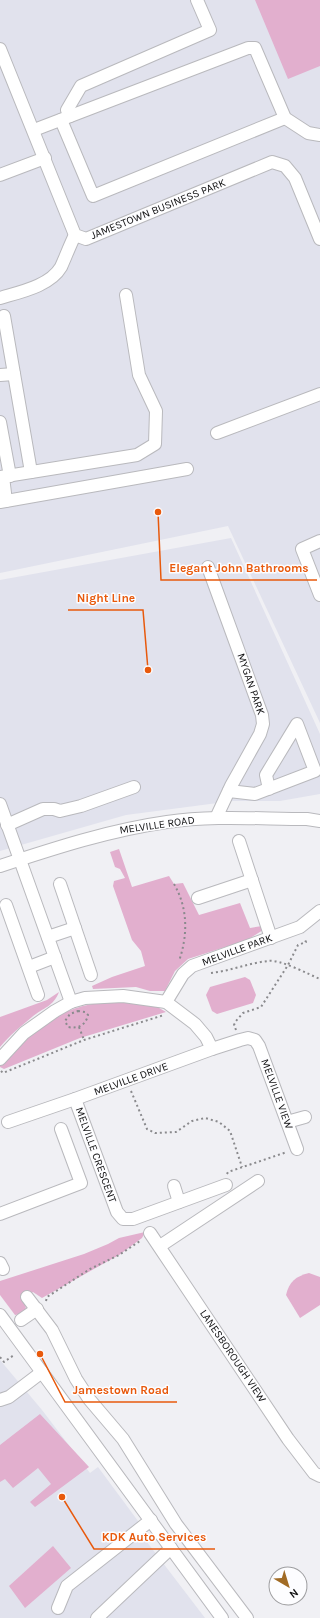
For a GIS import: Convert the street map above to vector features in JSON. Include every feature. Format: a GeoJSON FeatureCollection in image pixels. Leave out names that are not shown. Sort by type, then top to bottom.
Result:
{"type":"FeatureCollection","features":[{"type":"Feature","properties":{"kind":"street"},"geometry":{"type":"LineString","coordinates":[[197,0],[210,30],[81,86],[67,110],[65,118],[93,196],[285,118]]}},
{"type":"Feature","properties":{"kind":"street"},"geometry":{"type":"LineString","coordinates":[[34,130],[248,48],[255,48],[285,118],[308,133],[320,135]]}},
{"type":"Feature","properties":{"kind":"street","name":"JAMESTOWN BUSINESS PARK"},"geometry":{"type":"LineString","coordinates":[[0,49],[34,130],[75,235],[86,239],[272,162],[285,166],[295,178],[320,239]]}},
{"type":"Feature","properties":{"kind":"street"},"geometry":{"type":"LineString","coordinates":[[0,175],[45,158]]}},
{"type":"Feature","properties":{"kind":"street"},"geometry":{"type":"LineString","coordinates":[[0,298],[36,286],[52,278],[60,268],[75,235]]}},
{"type":"Feature","properties":{"kind":"street"},"geometry":{"type":"LineString","coordinates":[[4,477],[137,455],[155,444],[156,411],[139,375],[126,295]]}},
{"type":"Feature","properties":{"kind":"street"},"geometry":{"type":"LineString","coordinates":[[4,316],[31,472]]}},
{"type":"Feature","properties":{"kind":"street"},"geometry":{"type":"LineString","coordinates":[[0,375],[14,374]]}},
{"type":"Feature","properties":{"kind":"street"},"geometry":{"type":"LineString","coordinates":[[217,433],[320,394]]}},
{"type":"Feature","properties":{"kind":"street"},"geometry":{"type":"LineString","coordinates":[[0,422],[4,477],[3,501],[187,469]]}},
{"type":"Feature","properties":{"kind":"street"},"geometry":{"type":"LineString","coordinates":[[137,455],[141,477]]}},
{"type":"Feature","properties":{"kind":"street"},"geometry":{"type":"LineString","coordinates":[[320,541],[302,549],[320,595]]}},
{"type":"Feature","properties":{"kind":"street","name":"MYGAN PARK"},"geometry":{"type":"LineString","coordinates":[[208,567],[262,715],[263,724],[260,734],[216,818]]}},
{"type":"Feature","properties":{"kind":"street"},"geometry":{"type":"LineString","coordinates":[[229,791],[255,794],[269,789],[315,771],[297,724],[266,775],[269,789]]}},
{"type":"Feature","properties":{"kind":"street"},"geometry":{"type":"LineString","coordinates":[[7,825],[43,809],[54,809],[60,811],[81,806],[134,787]]}},
{"type":"Feature","properties":{"kind":"street"},"geometry":{"type":"LineString","coordinates":[[0,804],[71,1002]]}},
{"type":"Feature","properties":{"kind":"street","name":"MELVILLE ROAD"},"geometry":{"type":"LineString","coordinates":[[0,866],[90,837],[169,822],[216,818],[307,819],[320,821]]}},
{"type":"Feature","properties":{"kind":"street"},"geometry":{"type":"LineString","coordinates":[[239,841],[271,938]]}},
{"type":"Feature","properties":{"kind":"street"},"geometry":{"type":"LineString","coordinates":[[198,898],[252,880]]}},
{"type":"Feature","properties":{"kind":"street"},"geometry":{"type":"LineString","coordinates":[[60,884],[91,975]]}},
{"type":"Feature","properties":{"kind":"street"},"geometry":{"type":"LineString","coordinates":[[6,905],[38,994]]}},
{"type":"Feature","properties":{"kind":"street","name":"MELVILLE PARK"},"geometry":{"type":"LineString","coordinates":[[166,1002],[181,976],[192,966],[300,927],[320,911]]}},
{"type":"Feature","properties":{"kind":"street"},"geometry":{"type":"LineString","coordinates":[[48,937],[75,928]]}},
{"type":"Feature","properties":{"kind":"street"},"geometry":{"type":"LineString","coordinates":[[28,967],[55,957]]}},
{"type":"Feature","properties":{"kind":"street"},"geometry":{"type":"LineString","coordinates":[[0,1059],[24,1033],[55,1011],[71,1002],[85,998],[123,996],[166,1002],[195,1024],[206,1038],[212,1049]]}},
{"type":"Feature","properties":{"kind":"street","name":"MELVILLE DRIVE"},"geometry":{"type":"LineString","coordinates":[[8,1122],[76,1099],[212,1049],[248,1038],[255,1040]]}},
{"type":"Feature","properties":{"kind":"street","name":"MELVILLE VIEW"},"geometry":{"type":"LineString","coordinates":[[255,1040],[260,1046],[297,1149]]}},
{"type":"Feature","properties":{"kind":"street","name":"MELVILLE CRESCENT"},"geometry":{"type":"LineString","coordinates":[[76,1099],[117,1212],[123,1218],[133,1220],[226,1185]]}},
{"type":"Feature","properties":{"kind":"street"},"geometry":{"type":"LineString","coordinates":[[287,1122],[305,1116]]}},
{"type":"Feature","properties":{"kind":"street"},"geometry":{"type":"LineString","coordinates":[[0,1214],[81,1183],[61,1129]]}},
{"type":"Feature","properties":{"kind":"street"},"geometry":{"type":"LineString","coordinates":[[160,1246],[258,1181]]}},
{"type":"Feature","properties":{"kind":"street"},"geometry":{"type":"LineString","coordinates":[[174,1186],[179,1202]]}},
{"type":"Feature","properties":{"kind":"street","name":"LANESBOROUGH VIEW"},"geometry":{"type":"LineString","coordinates":[[147,1237],[160,1246],[288,1439],[314,1473],[320,1476]]}},
{"type":"Feature","properties":{"kind":"street"},"geometry":{"type":"LineString","coordinates":[[27,1297],[52,1330],[76,1379],[89,1399],[124,1439],[176,1524],[247,1618]]}},
{"type":"Feature","properties":{"kind":"street"},"geometry":{"type":"LineString","coordinates":[[21,1320],[37,1309]]}},
{"type":"Feature","properties":{"kind":"street"},"geometry":{"type":"LineString","coordinates":[[0,1315],[222,1618]]}},
{"type":"Feature","properties":{"kind":"street"},"geometry":{"type":"LineString","coordinates":[[0,1400],[9,1396],[42,1372]]}},
{"type":"Feature","properties":{"kind":"street"},"geometry":{"type":"LineString","coordinates":[[58,1608],[67,1586],[151,1520]]}},
{"type":"Feature","properties":{"kind":"street"},"geometry":{"type":"LineString","coordinates":[[97,1618],[171,1548]]}},
{"type":"Feature","properties":{"kind":"path"},"geometry":{"type":"LineString","coordinates":[[174,884],[185,911],[187,922],[180,957],[175,971],[181,976]]}},
{"type":"Feature","properties":{"kind":"path"},"geometry":{"type":"LineString","coordinates":[[240,1040],[234,1025],[236,1021],[243,1013],[262,1007],[288,965],[298,944],[306,942],[300,927]]}},
{"type":"Feature","properties":{"kind":"path"},"geometry":{"type":"LineString","coordinates":[[210,973],[223,972],[269,960],[288,965],[320,979]]}},
{"type":"Feature","properties":{"kind":"path"},"geometry":{"type":"LineString","coordinates":[[3,1073],[84,1040],[178,1010]]}},
{"type":"Feature","properties":{"kind":"path"},"geometry":{"type":"LineString","coordinates":[[74,1012],[85,1012],[88,1015],[87,1020],[79,1027],[68,1027],[65,1021],[67,1016],[74,1012]]}},
{"type":"Feature","properties":{"kind":"path"},"geometry":{"type":"LineString","coordinates":[[79,1027],[84,1040]]}},
{"type":"Feature","properties":{"kind":"path"},"geometry":{"type":"LineString","coordinates":[[127,1080],[147,1129],[155,1133],[176,1132],[192,1121],[205,1118],[219,1122],[230,1131],[242,1167]]}},
{"type":"Feature","properties":{"kind":"path"},"geometry":{"type":"LineString","coordinates":[[226,1185],[228,1172],[297,1149]]}},
{"type":"Feature","properties":{"kind":"path"},"geometry":{"type":"LineString","coordinates":[[49,1305],[46,1300],[47,1297],[90,1269],[119,1255],[147,1237]]}},
{"type":"Feature","properties":{"kind":"path"},"geometry":{"type":"LineString","coordinates":[[0,1357],[4,1362],[16,1353]]}},
{"type":"Feature","properties":{"kind":"shaded area"},"geometry":{"type":"Polygon","coordinates":[[[0,0],[320,0],[320,723],[228,526],[0,573],[0,0]]]}},
{"type":"Feature","properties":{"kind":"shaded area"},"geometry":{"type":"Polygon","coordinates":[[[255,0],[320,0],[320,66],[288,79],[255,0]]]}},
{"type":"Feature","properties":{"kind":"shaded area"},"geometry":{"type":"Polygon","coordinates":[[[231,538],[320,734],[320,794],[280,801],[233,801],[126,815],[0,851],[0,580],[231,538]]]}},
{"type":"Feature","properties":{"kind":"shaded area"},"geometry":{"type":"Polygon","coordinates":[[[119,849],[132,887],[169,876],[174,884],[183,883],[199,915],[240,903],[250,928],[262,926],[263,930],[247,940],[188,959],[175,971],[165,991],[150,991],[136,987],[93,989],[92,986],[112,977],[145,966],[141,951],[132,940],[113,886],[114,881],[125,878],[120,869],[115,867],[110,852],[119,849]]]}},
{"type":"Feature","properties":{"kind":"shaded area"},"geometry":{"type":"Polygon","coordinates":[[[245,977],[250,980],[256,995],[253,1003],[217,1014],[212,1011],[206,995],[210,987],[245,977]]]}},
{"type":"Feature","properties":{"kind":"shaded area"},"geometry":{"type":"Polygon","coordinates":[[[59,992],[51,1004],[24,1024],[0,1047],[0,1017],[47,1000],[59,992]]]}},
{"type":"Feature","properties":{"kind":"shaded area"},"geometry":{"type":"Polygon","coordinates":[[[120,1001],[154,1005],[166,1012],[80,1038],[4,1069],[0,1067],[0,1063],[28,1037],[59,1015],[83,1006],[120,1001]]]}},
{"type":"Feature","properties":{"kind":"shaded area"},"geometry":{"type":"Polygon","coordinates":[[[145,1232],[142,1238],[119,1255],[42,1298],[33,1292],[23,1299],[25,1301],[26,1310],[20,1314],[15,1315],[0,1295],[0,1281],[84,1254],[119,1238],[145,1232]]]}},
{"type":"Feature","properties":{"kind":"shaded area"},"geometry":{"type":"Polygon","coordinates":[[[309,1273],[320,1277],[320,1305],[300,1318],[286,1295],[289,1286],[294,1280],[309,1273]]]}},
{"type":"Feature","properties":{"kind":"shaded area"},"geometry":{"type":"Polygon","coordinates":[[[0,1360],[42,1410],[90,1473],[98,1467],[138,1521],[137,1529],[205,1618],[0,1618],[0,1360]]]}},
{"type":"Feature","properties":{"kind":"shaded area"},"geometry":{"type":"Polygon","coordinates":[[[40,1414],[89,1467],[35,1507],[30,1502],[51,1484],[38,1468],[13,1488],[5,1479],[0,1482],[0,1445],[40,1414]]]}},
{"type":"Feature","properties":{"kind":"shaded area"},"geometry":{"type":"Polygon","coordinates":[[[53,1546],[71,1568],[25,1608],[9,1586],[53,1546]]]}},
{"type":"Feature","properties":{"kind":"place","name":"Elegant John Bathrooms"},"geometry":{"type":"Point","coordinates":[158,512]}},
{"type":"Feature","properties":{"kind":"place","name":"Night Line"},"geometry":{"type":"Point","coordinates":[148,670]}},
{"type":"Feature","properties":{"kind":"place","name":"Jamestown Road"},"geometry":{"type":"Point","coordinates":[40,1354]}},
{"type":"Feature","properties":{"kind":"place","name":"KDK Auto Services"},"geometry":{"type":"Point","coordinates":[62,1497]}}]}
